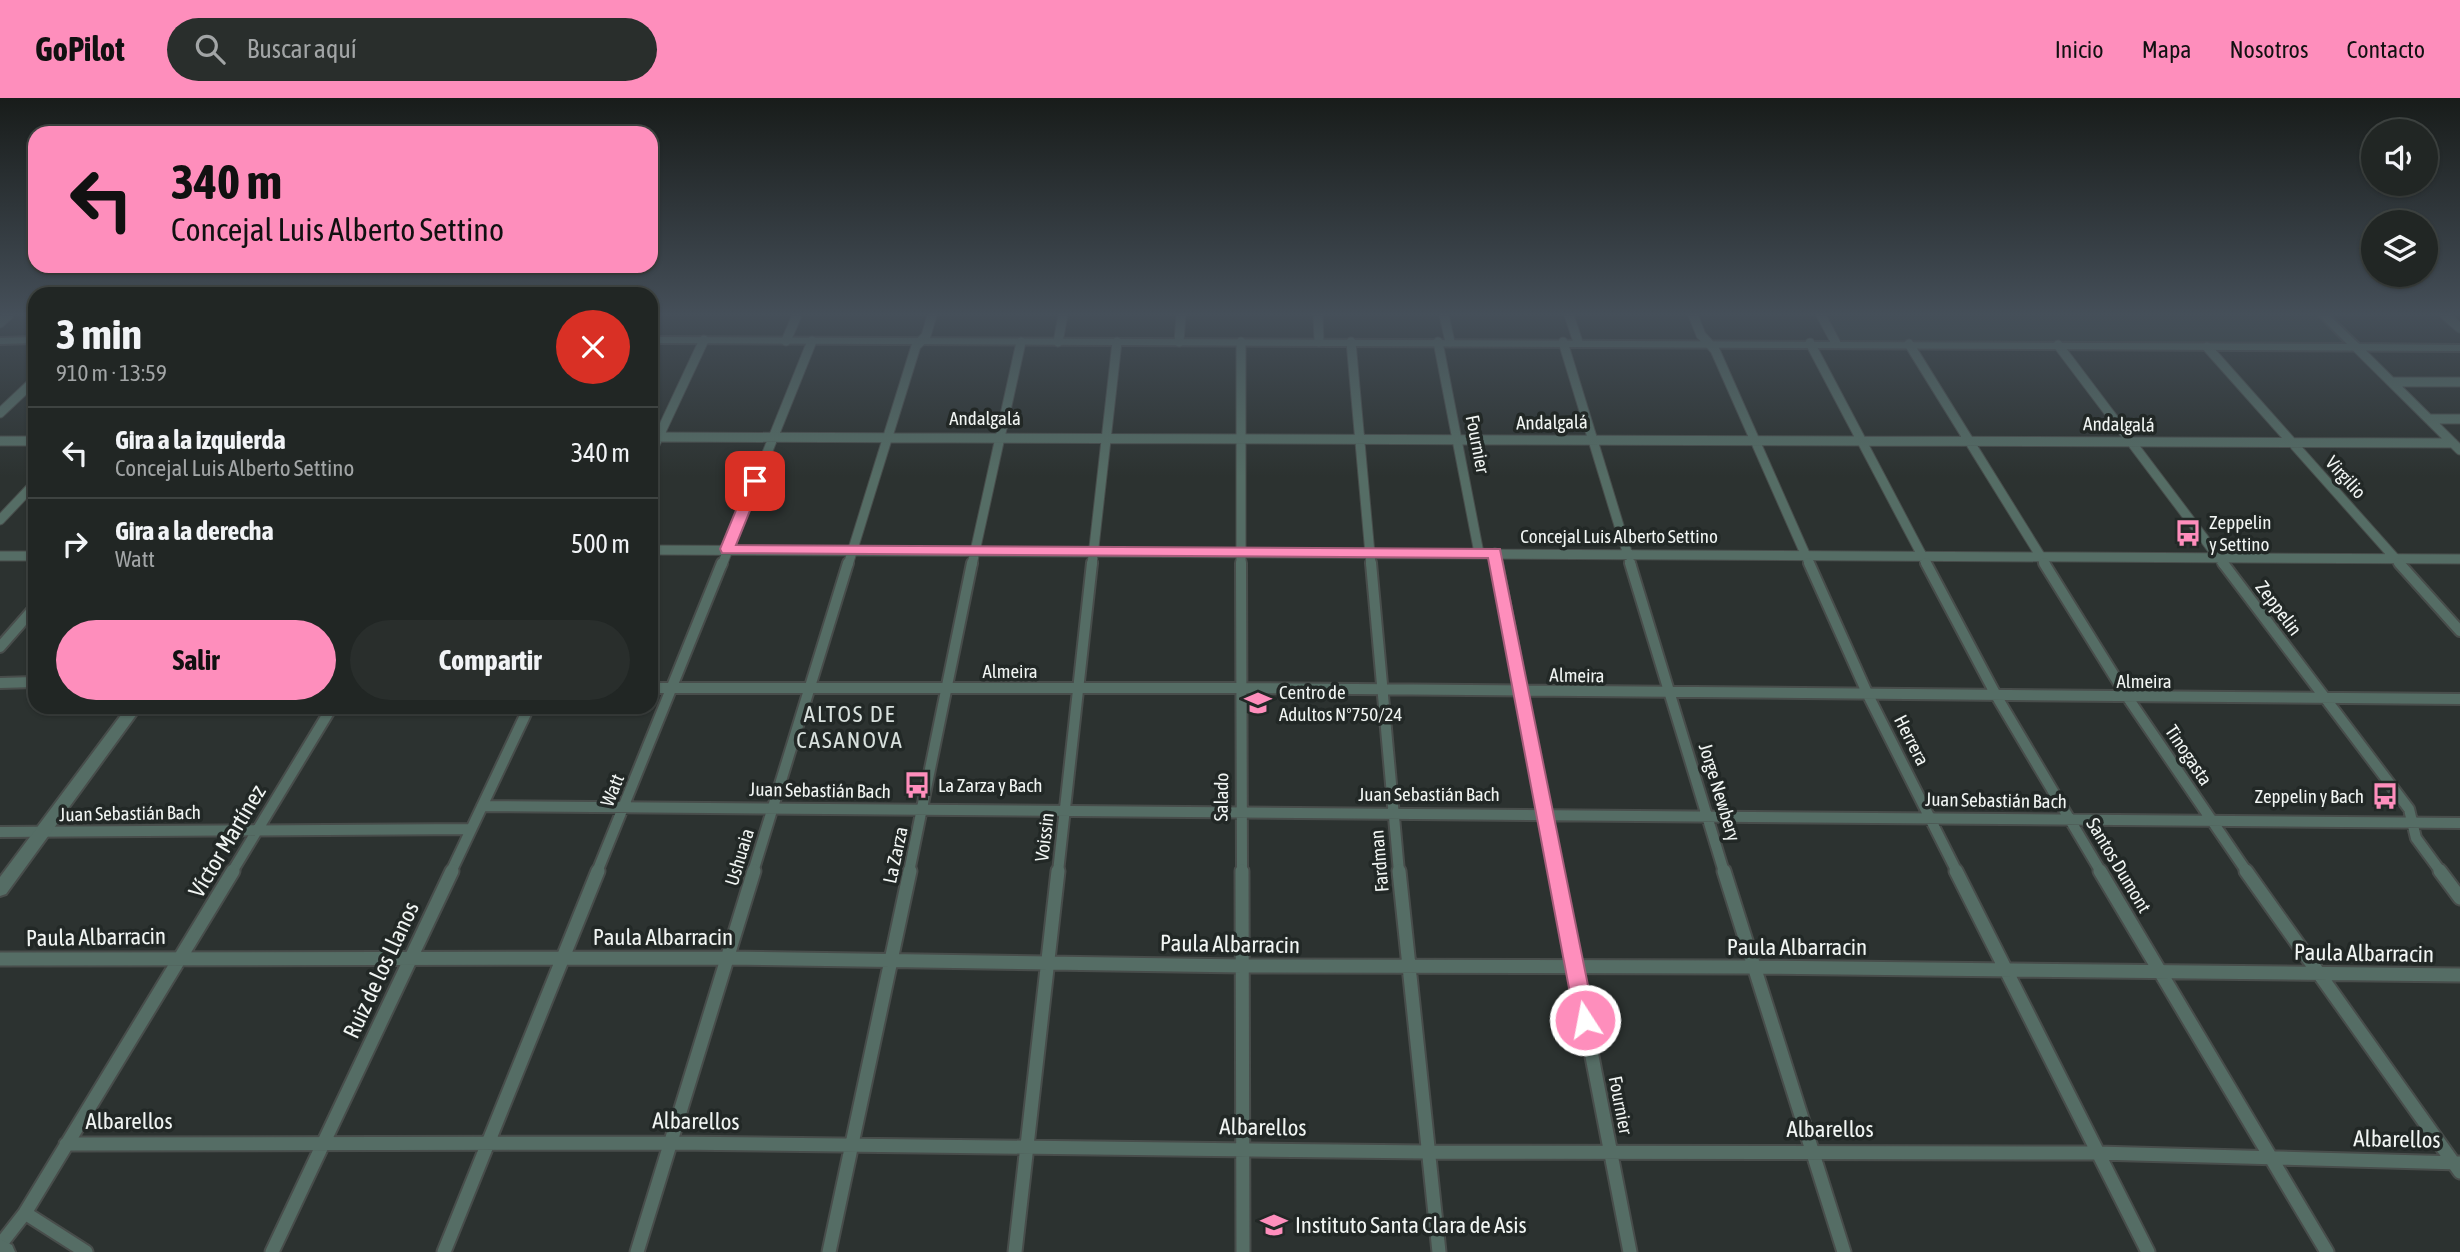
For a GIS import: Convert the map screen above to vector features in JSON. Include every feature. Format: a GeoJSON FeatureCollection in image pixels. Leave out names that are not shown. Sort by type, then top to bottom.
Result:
{"type":"FeatureCollection","features":[{"type":"Feature","properties":{"kind":"street"},"geometry":{"type":"LineString","coordinates":[[658,431],[689,369]]}},
{"type":"Feature","properties":{"kind":"street","name":"Watt"},"geometry":{"type":"LineString","coordinates":[[444,1252],[801,369]]}},
{"type":"Feature","properties":{"kind":"street","name":"Ushuaia"},"geometry":{"type":"LineString","coordinates":[[637,1252],[909,369]]}},
{"type":"Feature","properties":{"kind":"street","name":"La Zarza"},"geometry":{"type":"LineString","coordinates":[[829,1252],[849,1146],[923,809],[945,688],[1015,369]]}},
{"type":"Feature","properties":{"kind":"street","name":"Voissin"},"geometry":{"type":"LineString","coordinates":[[1015,1252],[1114,369]]}},
{"type":"Feature","properties":{"kind":"street","name":"Salado"},"geometry":{"type":"LineString","coordinates":[[1241,369],[1243,1252]]}},
{"type":"Feature","properties":{"kind":"street","name":"Fardman"},"geometry":{"type":"LineString","coordinates":[[1353,369],[1408,966],[1438,1252]]}},
{"type":"Feature","properties":{"kind":"street","name":"Fournier"},"geometry":{"type":"LineString","coordinates":[[1448,369],[1479,553]]}},
{"type":"Feature","properties":{"kind":"street","name":"Jorge Newbery"},"geometry":{"type":"LineString","coordinates":[[1572,369],[1753,967],[1844,1252]]}},
{"type":"Feature","properties":{"kind":"street","name":"Herrera"},"geometry":{"type":"LineString","coordinates":[[1724,369],[1868,695],[2148,1252]]}},
{"type":"Feature","properties":{"kind":"street","name":"Santos Dumont"},"geometry":{"type":"LineString","coordinates":[[1824,369],[1997,697],[2327,1252]]}},
{"type":"Feature","properties":{"kind":"street","name":"Tinogasta"},"geometry":{"type":"LineString","coordinates":[[1924,369],[2128,698],[2318,974],[2458,1166]]}},
{"type":"Feature","properties":{"kind":"street","name":"Zeppelin"},"geometry":{"type":"LineString","coordinates":[[2076,369],[2409,809],[2416,838],[2460,898]]}},
{"type":"Feature","properties":{"kind":"street","name":"Virgilio"},"geometry":{"type":"LineString","coordinates":[[2226,369],[2460,631]]}},
{"type":"Feature","properties":{"kind":"street"},"geometry":{"type":"LineString","coordinates":[[2378,369],[2457,447]]}},
{"type":"Feature","properties":{"kind":"street"},"geometry":{"type":"LineString","coordinates":[[2392,382],[2460,382]]}},
{"type":"Feature","properties":{"kind":"street"},"geometry":{"type":"LineString","coordinates":[[0,413],[28,387]]}},
{"type":"Feature","properties":{"kind":"street"},"geometry":{"type":"LineString","coordinates":[[2429,419],[2460,419]]}},
{"type":"Feature","properties":{"kind":"street","name":"Andalgalá"},"geometry":{"type":"LineString","coordinates":[[658,437],[774,435],[1458,441],[1861,440],[2457,447]]}},
{"type":"Feature","properties":{"kind":"street"},"geometry":{"type":"LineString","coordinates":[[0,441],[28,441]]}},
{"type":"Feature","properties":{"kind":"street"},"geometry":{"type":"LineString","coordinates":[[0,520],[28,490]]}},
{"type":"Feature","properties":{"kind":"street","name":"Concejal Luis Alberto Settino"},"geometry":{"type":"LineString","coordinates":[[658,550],[2460,559]]}},
{"type":"Feature","properties":{"kind":"street","name":"Fournier"},"geometry":{"type":"LineString","coordinates":[[1495,553],[1543,813],[1630,1252]]}},
{"type":"Feature","properties":{"kind":"street"},"geometry":{"type":"LineString","coordinates":[[0,556],[28,556]]}},
{"type":"Feature","properties":{"kind":"street"},"geometry":{"type":"LineString","coordinates":[[0,647],[28,615]]}},
{"type":"Feature","properties":{"kind":"street"},"geometry":{"type":"LineString","coordinates":[[0,683],[28,682]]}},
{"type":"Feature","properties":{"kind":"street","name":"Almeira"},"geometry":{"type":"LineString","coordinates":[[658,688],[1243,688],[1997,697],[2460,699]]}},
{"type":"Feature","properties":{"kind":"street"},"geometry":{"type":"LineString","coordinates":[[0,889],[130,714]]}},
{"type":"Feature","properties":{"kind":"street","name":"Víctor Martínez"},"geometry":{"type":"LineString","coordinates":[[0,1247],[25,1213],[328,714]]}},
{"type":"Feature","properties":{"kind":"street","name":"Ruiz de los Llanos"},"geometry":{"type":"LineString","coordinates":[[272,1252],[526,714]]}},
{"type":"Feature","properties":{"kind":"street","name":"Juan Sebastián Bach"},"geometry":{"type":"LineString","coordinates":[[482,806],[1066,808],[2460,823]]}},
{"type":"Feature","properties":{"kind":"street","name":"Juan Sebastián Bach"},"geometry":{"type":"LineString","coordinates":[[0,832],[471,829]]}},
{"type":"Feature","properties":{"kind":"street","name":"Paula Albarracin"},"geometry":{"type":"LineString","coordinates":[[0,959],[726,958],[1242,966],[1753,967],[2460,975]]}},
{"type":"Feature","properties":{"kind":"street","name":"Albarellos"},"geometry":{"type":"LineString","coordinates":[[66,1144],[489,1142],[1426,1152],[1610,1150],[2098,1153],[2458,1166]]}},
{"type":"Feature","properties":{"kind":"street"},"geometry":{"type":"LineString","coordinates":[[25,1213],[86,1252]]}},
{"type":"Feature","properties":{"kind":"street"},"geometry":{"type":"LineString","coordinates":[[0,1247],[5,1252]]}},
{"type":"Feature","properties":{"kind":"place","name":"Zeppelin y Settino"},"geometry":{"type":"Point","coordinates":[2188,533]}},
{"type":"Feature","properties":{"kind":"place","name":"Centro de Adultos Nº750/24"},"geometry":{"type":"Point","coordinates":[1258,703]}},
{"type":"Feature","properties":{"kind":"place","name":"La Zarza y Bach"},"geometry":{"type":"Point","coordinates":[917,785]}},
{"type":"Feature","properties":{"kind":"place","name":"Zeppelin y Bach"},"geometry":{"type":"Point","coordinates":[2385,796]}},
{"type":"Feature","properties":{"kind":"place","name":"Instituto Santa Clara de Asis"},"geometry":{"type":"Point","coordinates":[1274,1225]}},
{"type":"Feature","properties":{"kind":"district","name":"ALTOS DE CASANOVA"},"geometry":{"type":"Point","coordinates":[850,727]}},
{"type":"Feature","properties":{"kind":"route"},"geometry":{"type":"LineString","coordinates":[[755,481],[727,549],[1495,553],[1585,1020]]}}]}
